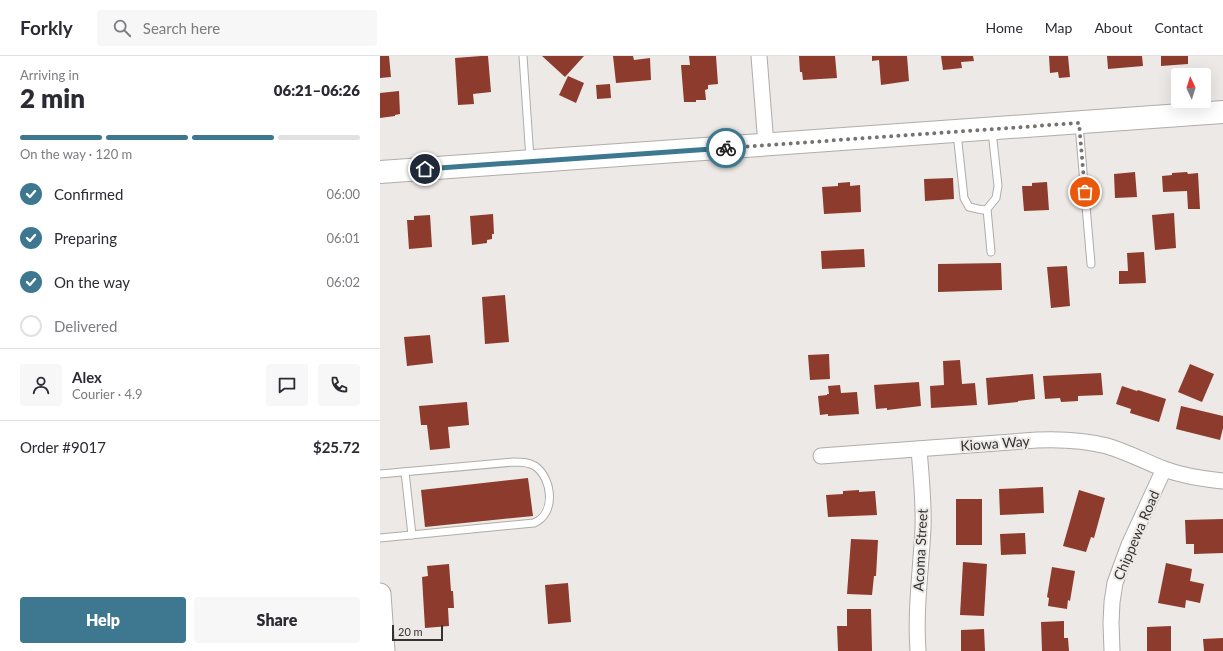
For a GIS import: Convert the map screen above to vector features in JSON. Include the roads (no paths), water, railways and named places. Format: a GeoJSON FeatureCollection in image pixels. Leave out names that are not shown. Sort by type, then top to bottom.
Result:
{"type":"FeatureCollection","features":[{"type":"Feature","properties":{"kind":"main road"},"geometry":{"type":"LineString","coordinates":[[380,172],[1223,112]]}},
{"type":"Feature","properties":{"kind":"street"},"geometry":{"type":"LineString","coordinates":[[759,56],[766,145]]}},
{"type":"Feature","properties":{"kind":"street","name":"Kiowa Way"},"geometry":{"type":"LineString","coordinates":[[821,456],[1037,440],[1066,440],[1106,446],[1132,455],[1164,469],[1223,482]]}},
{"type":"Feature","properties":{"kind":"street","name":"Acoma Street"},"geometry":{"type":"LineString","coordinates":[[918,651],[917,606],[923,517],[919,449]]}},
{"type":"Feature","properties":{"kind":"street","name":"Chippewa Road"},"geometry":{"type":"LineString","coordinates":[[1112,651],[1111,623],[1115,583],[1128,545],[1164,469]]}},
{"type":"Feature","properties":{"kind":"street"},"geometry":{"type":"LineString","coordinates":[[380,594],[384,651]]}},
{"type":"Feature","properties":{"kind":"lane"},"geometry":{"type":"LineString","coordinates":[[522,56],[530,162]]}},
{"type":"Feature","properties":{"kind":"lane"},"geometry":{"type":"LineString","coordinates":[[1079,123],[1091,264]]}},
{"type":"Feature","properties":{"kind":"lane"},"geometry":{"type":"LineString","coordinates":[[991,252],[987,209],[996,198],[998,186],[992,129]]}},
{"type":"Feature","properties":{"kind":"lane"},"geometry":{"type":"LineString","coordinates":[[957,131],[964,198],[969,207],[983,210],[987,209]]}},
{"type":"Feature","properties":{"kind":"lane"},"geometry":{"type":"LineString","coordinates":[[380,474],[522,462],[529,463],[540,471],[544,476],[549,494],[549,506],[545,515],[539,521],[534,523],[380,538]]}},
{"type":"Feature","properties":{"kind":"lane"},"geometry":{"type":"LineString","coordinates":[[405,472],[412,535]]}}]}
